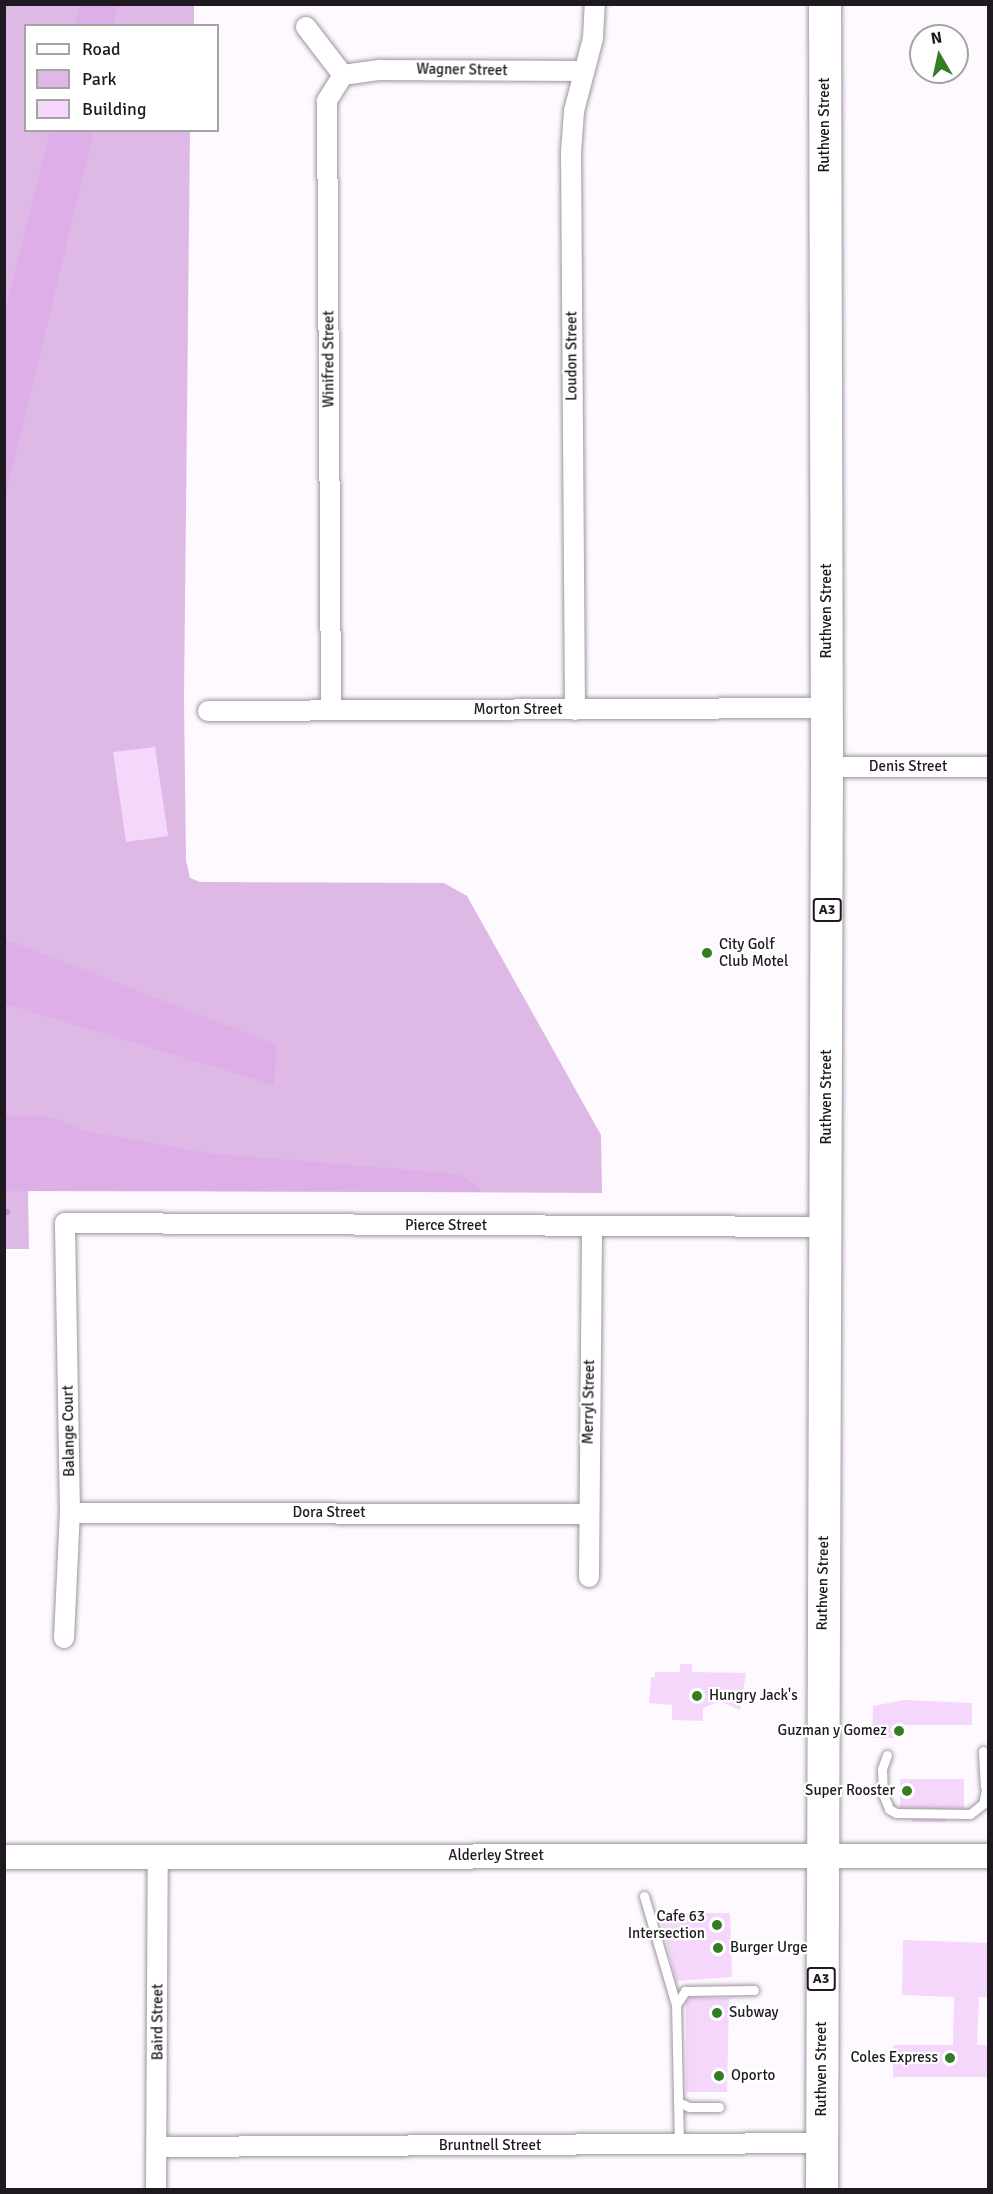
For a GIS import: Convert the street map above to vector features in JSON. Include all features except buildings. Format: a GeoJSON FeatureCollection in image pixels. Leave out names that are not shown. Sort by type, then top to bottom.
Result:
{"type":"FeatureCollection","features":[{"type":"Feature","properties":{"kind":"highway","name":"Ruthven Street"},"geometry":{"type":"LineString","coordinates":[[822,2190],[827,767],[825,4]]}},
{"type":"Feature","properties":{"kind":"street","name":"Loudon Street"},"geometry":{"type":"LineString","coordinates":[[575,710],[571,152],[582,71],[593,38],[595,4]]}},
{"type":"Feature","properties":{"kind":"street"},"geometry":{"type":"LineString","coordinates":[[306,27],[343,75]]}},
{"type":"Feature","properties":{"kind":"street","name":"Wagner Street"},"geometry":{"type":"LineString","coordinates":[[343,75],[380,69],[582,71]]}},
{"type":"Feature","properties":{"kind":"street","name":"Winifred Street"},"geometry":{"type":"LineString","coordinates":[[331,709],[327,100],[343,75]]}},
{"type":"Feature","properties":{"kind":"street","name":"Morton Street"},"geometry":{"type":"LineString","coordinates":[[208,711],[827,708]]}},
{"type":"Feature","properties":{"kind":"street","name":"Denis Street"},"geometry":{"type":"LineString","coordinates":[[827,767],[988,767]]}},
{"type":"Feature","properties":{"kind":"street","name":"Pierce Street"},"geometry":{"type":"LineString","coordinates":[[66,1223],[826,1227]]}},
{"type":"Feature","properties":{"kind":"street","name":"Balange Court"},"geometry":{"type":"LineString","coordinates":[[64,1638],[70,1513],[66,1223]]}},
{"type":"Feature","properties":{"kind":"street","name":"Merryl Street"},"geometry":{"type":"LineString","coordinates":[[589,1577],[592,1227]]}},
{"type":"Feature","properties":{"kind":"street","name":"Dora Street"},"geometry":{"type":"LineString","coordinates":[[70,1513],[588,1514]]}},
{"type":"Feature","properties":{"kind":"street","name":"Alderley Street"},"geometry":{"type":"LineString","coordinates":[[4,1857],[158,1855],[988,1856]]}},
{"type":"Feature","properties":{"kind":"street","name":"Baird Street"},"geometry":{"type":"LineString","coordinates":[[156,2190],[158,1855]]}},
{"type":"Feature","properties":{"kind":"street","name":"Bruntnell Street"},"geometry":{"type":"LineString","coordinates":[[157,2147],[822,2143]]}},
{"type":"Feature","properties":{"kind":"lane"},"geometry":{"type":"LineString","coordinates":[[886,1755],[881,1776],[883,1794],[890,1809],[896,1813],[970,1814],[982,1804],[987,1784],[983,1752]]}},
{"type":"Feature","properties":{"kind":"lane"},"geometry":{"type":"LineString","coordinates":[[644,1896],[676,2005],[680,2145]]}},
{"type":"Feature","properties":{"kind":"lane"},"geometry":{"type":"LineString","coordinates":[[676,2005],[685,1991],[754,1990]]}},
{"type":"Feature","properties":{"kind":"lane"},"geometry":{"type":"LineString","coordinates":[[678,2102],[689,2107],[719,2107]]}},
{"type":"Feature","properties":{"kind":"green space"},"geometry":{"type":"Polygon","coordinates":[[[5,5],[194,5],[194,24],[24,24],[24,132],[190,132],[184,699],[186,860],[190,878],[200,882],[444,883],[467,896],[601,1135],[602,1193],[28,1190],[29,1249],[5,1249],[5,5]]]}},
{"type":"Feature","properties":{"kind":"shaded area"},"geometry":{"type":"Polygon","coordinates":[[[80,5],[118,5],[114,24],[74,24],[80,5]]]}},
{"type":"Feature","properties":{"kind":"shaded area"},"geometry":{"type":"Polygon","coordinates":[[[50,132],[94,132],[5,499],[5,310],[50,132]]]}},
{"type":"Feature","properties":{"kind":"shaded area"},"geometry":{"type":"Polygon","coordinates":[[[5,939],[277,1045],[274,1085],[5,1004],[5,939]]]}},
{"type":"Feature","properties":{"kind":"shaded area"},"geometry":{"type":"Polygon","coordinates":[[[5,1115],[52,1117],[85,1131],[208,1153],[460,1174],[479,1187],[480,1192],[5,1191],[5,1115]]]}},
{"type":"Feature","properties":{"kind":"place","name":"City Golf Club Motel"},"geometry":{"type":"Point","coordinates":[707,953]}},
{"type":"Feature","properties":{"kind":"place","name":"Hungry Jack's"},"geometry":{"type":"Point","coordinates":[697,1696]}},
{"type":"Feature","properties":{"kind":"place","name":"Guzman y Gomez"},"geometry":{"type":"Point","coordinates":[899,1731]}},
{"type":"Feature","properties":{"kind":"place","name":"Super Rooster"},"geometry":{"type":"Point","coordinates":[907,1791]}},
{"type":"Feature","properties":{"kind":"place","name":"Cafe 63 Intersection"},"geometry":{"type":"Point","coordinates":[717,1925]}},
{"type":"Feature","properties":{"kind":"place","name":"Burger Urge"},"geometry":{"type":"Point","coordinates":[718,1948]}},
{"type":"Feature","properties":{"kind":"place","name":"Subway"},"geometry":{"type":"Point","coordinates":[717,2013]}},
{"type":"Feature","properties":{"kind":"place","name":"Coles Express"},"geometry":{"type":"Point","coordinates":[950,2058]}},
{"type":"Feature","properties":{"kind":"place","name":"Oporto"},"geometry":{"type":"Point","coordinates":[719,2076]}}]}
